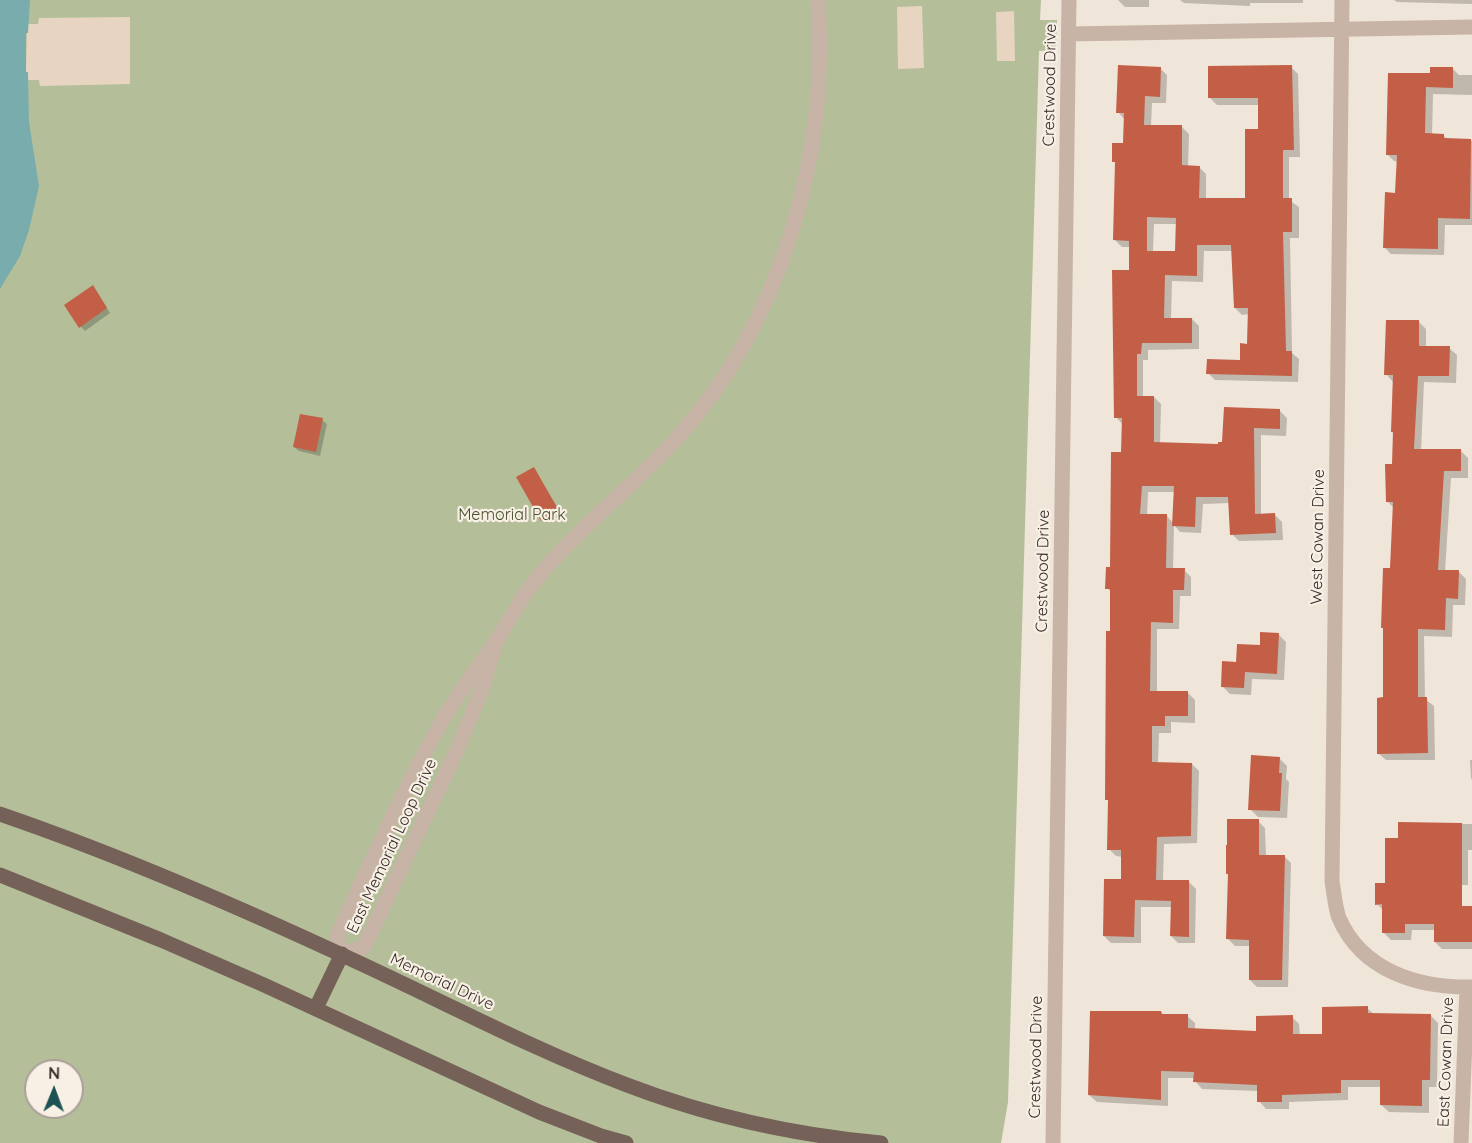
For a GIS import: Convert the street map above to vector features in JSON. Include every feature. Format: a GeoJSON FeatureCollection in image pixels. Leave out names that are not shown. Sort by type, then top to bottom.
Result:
{"type":"FeatureCollection","features":[{"type":"Feature","properties":{"kind":"main road","name":"Memorial Drive"},"geometry":{"type":"LineString","coordinates":[[0,814],[179,882],[342,954],[566,1060],[627,1085],[687,1106],[751,1123],[828,1138],[880,1143]]}},
{"type":"Feature","properties":{"kind":"main road"},"geometry":{"type":"LineString","coordinates":[[0,875],[160,940],[316,1008],[539,1112],[626,1143]]}},
{"type":"Feature","properties":{"kind":"main road"},"geometry":{"type":"LineString","coordinates":[[316,1008],[342,954]]}},
{"type":"Feature","properties":{"kind":"street","name":"East Memorial Loop Drive"},"geometry":{"type":"LineString","coordinates":[[496,642],[481,692],[457,750],[364,947],[342,954],[336,937],[424,755],[462,687],[496,642],[526,593],[561,550],[678,438],[733,363],[754,326],[772,288],[785,252],[805,181],[818,100],[820,59],[818,0]]}},
{"type":"Feature","properties":{"kind":"street","name":"Crestwood Drive"},"geometry":{"type":"LineString","coordinates":[[1053,1143],[1069,0]]}},
{"type":"Feature","properties":{"kind":"street","name":"West Cowan Drive"},"geometry":{"type":"LineString","coordinates":[[1342,0],[1332,881],[1338,917],[1355,946],[1379,966],[1420,983],[1469,987]]}},
{"type":"Feature","properties":{"kind":"street"},"geometry":{"type":"LineString","coordinates":[[1069,34],[1472,27]]}},
{"type":"Feature","properties":{"kind":"street","name":"East Cowan Drive"},"geometry":{"type":"LineString","coordinates":[[1461,1143],[1469,987]]}},
{"type":"Feature","properties":{"kind":"green space","name":"Memorial Park"},"geometry":{"type":"Polygon","coordinates":[[[0,0],[1041,0],[1040,20],[1057,20],[1056,50],[1039,51],[1008,1102],[1001,1143],[0,1143],[0,0]]]}},
{"type":"Feature","properties":{"kind":"shaded area"},"geometry":{"type":"Polygon","coordinates":[[[922,6],[924,68],[898,69],[897,7],[922,6]]]}},
{"type":"Feature","properties":{"kind":"shaded area"},"geometry":{"type":"Polygon","coordinates":[[[1014,11],[1015,61],[997,61],[996,12],[1014,11]]]}},
{"type":"Feature","properties":{"kind":"shaded area"},"geometry":{"type":"Polygon","coordinates":[[[130,17],[130,84],[40,86],[39,80],[28,80],[26,72],[27,24],[38,24],[39,18],[130,17]]]}},
{"type":"Feature","properties":{"kind":"water"},"geometry":{"type":"Polygon","coordinates":[[[0,0],[30,0],[28,33],[26,33],[26,72],[28,72],[29,122],[39,186],[29,230],[20,256],[0,289],[0,0]]]}},
{"type":"Feature","properties":{"kind":"building"},"geometry":{"type":"Polygon","coordinates":[[[1118,65],[1161,67],[1160,97],[1145,96],[1144,125],[1182,125],[1182,165],[1200,166],[1199,198],[1245,198],[1245,129],[1258,129],[1258,98],[1208,98],[1208,66],[1292,65],[1294,150],[1283,150],[1283,198],[1292,198],[1292,232],[1283,232],[1286,351],[1292,351],[1292,376],[1206,374],[1207,359],[1240,360],[1240,343],[1247,344],[1248,308],[1234,308],[1231,245],[1197,245],[1197,276],[1165,275],[1164,318],[1192,318],[1192,343],[1142,343],[1141,354],[1137,354],[1137,396],[1154,396],[1154,442],[1218,444],[1222,442],[1224,407],[1280,409],[1280,429],[1254,428],[1255,514],[1275,513],[1276,533],[1230,535],[1228,497],[1196,497],[1195,527],[1172,526],[1174,486],[1142,486],[1140,514],[1167,514],[1166,568],[1185,568],[1184,590],[1173,590],[1173,623],[1151,622],[1150,691],[1188,691],[1188,716],[1165,716],[1165,726],[1152,726],[1152,762],[1192,763],[1191,836],[1157,837],[1156,880],[1189,880],[1189,937],[1170,936],[1171,901],[1135,900],[1134,937],[1103,936],[1104,879],[1121,879],[1121,850],[1107,850],[1108,800],[1105,800],[1106,631],[1110,631],[1110,589],[1105,589],[1106,567],[1110,567],[1111,452],[1121,452],[1122,418],[1114,418],[1112,270],[1129,270],[1129,241],[1113,240],[1115,162],[1112,162],[1112,143],[1123,143],[1124,113],[1116,113],[1118,65]],[[1147,217],[1147,251],[1175,251],[1176,218],[1147,217]]]}},
{"type":"Feature","properties":{"kind":"building"},"geometry":{"type":"Polygon","coordinates":[[[1430,67],[1453,67],[1453,88],[1426,87],[1425,133],[1444,134],[1444,138],[1471,139],[1470,219],[1438,218],[1438,249],[1383,248],[1385,192],[1395,193],[1397,155],[1386,155],[1388,73],[1430,73],[1430,67]]]}},
{"type":"Feature","properties":{"kind":"building"},"geometry":{"type":"Polygon","coordinates":[[[93,285],[107,308],[79,328],[64,305],[93,285]]]}},
{"type":"Feature","properties":{"kind":"building"},"geometry":{"type":"Polygon","coordinates":[[[1386,320],[1419,320],[1419,346],[1450,346],[1449,376],[1418,376],[1414,449],[1461,449],[1461,471],[1444,471],[1438,570],[1459,570],[1458,599],[1446,598],[1445,630],[1418,629],[1418,697],[1427,697],[1428,753],[1377,754],[1377,698],[1383,697],[1383,628],[1381,628],[1383,568],[1390,568],[1393,502],[1386,502],[1385,464],[1392,464],[1393,375],[1384,375],[1386,320]]]}},
{"type":"Feature","properties":{"kind":"building"},"geometry":{"type":"Polygon","coordinates":[[[300,414],[323,418],[316,452],[293,447],[300,414]]]}},
{"type":"Feature","properties":{"kind":"building"},"geometry":{"type":"Polygon","coordinates":[[[534,467],[559,511],[541,521],[516,477],[534,467]]]}},
{"type":"Feature","properties":{"kind":"building"},"geometry":{"type":"Polygon","coordinates":[[[1260,632],[1279,633],[1277,674],[1245,672],[1244,688],[1221,687],[1222,661],[1236,662],[1237,644],[1260,645],[1260,632]]]}},
{"type":"Feature","properties":{"kind":"building"},"geometry":{"type":"Polygon","coordinates":[[[1251,755],[1280,757],[1279,773],[1282,773],[1280,811],[1248,810],[1251,755]]]}},
{"type":"Feature","properties":{"kind":"building"},"geometry":{"type":"Polygon","coordinates":[[[1227,819],[1259,819],[1259,855],[1285,855],[1282,980],[1249,980],[1249,940],[1226,939],[1227,819]]]}},
{"type":"Feature","properties":{"kind":"building"},"geometry":{"type":"Polygon","coordinates":[[[1398,822],[1462,823],[1462,906],[1472,906],[1472,942],[1434,942],[1434,924],[1405,924],[1405,933],[1382,933],[1382,904],[1375,905],[1375,883],[1385,883],[1385,838],[1398,838],[1398,822]]]}},
{"type":"Feature","properties":{"kind":"building"},"geometry":{"type":"Polygon","coordinates":[[[1368,1006],[1368,1013],[1431,1014],[1430,1080],[1422,1080],[1422,1106],[1380,1105],[1380,1080],[1341,1080],[1341,1093],[1282,1095],[1282,1102],[1257,1102],[1257,1085],[1193,1082],[1194,1072],[1161,1071],[1161,1100],[1088,1095],[1090,1011],[1161,1011],[1162,1014],[1188,1014],[1188,1028],[1256,1031],[1256,1016],[1293,1015],[1293,1034],[1322,1034],[1322,1007],[1368,1006]]]}}]}
